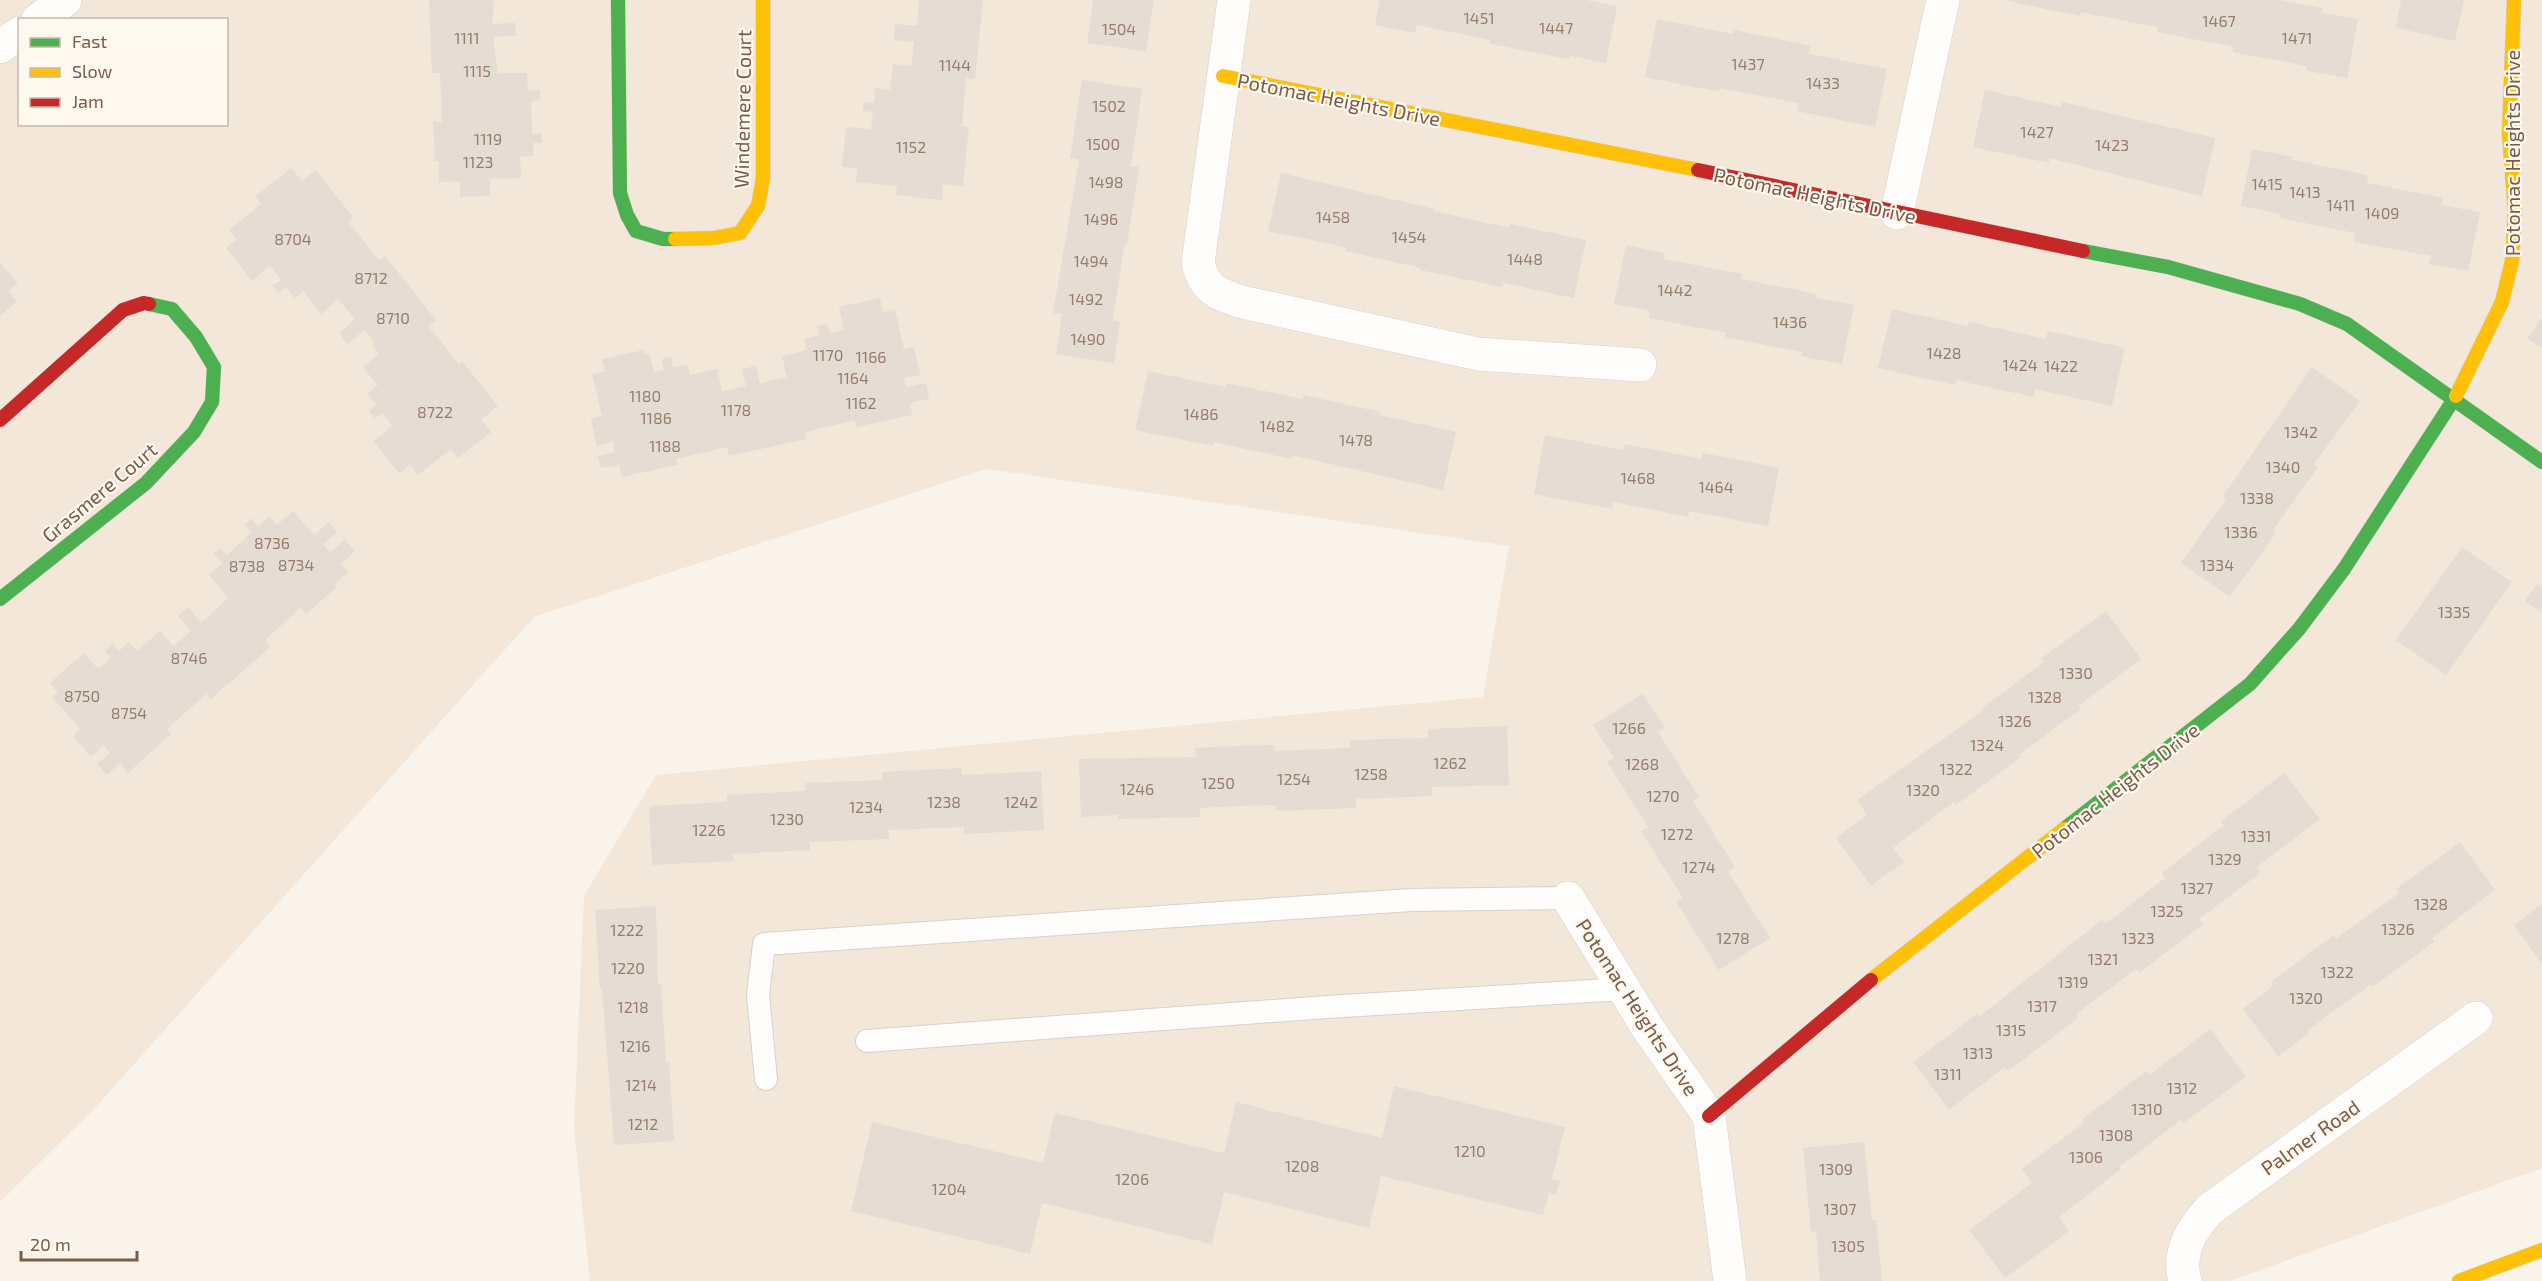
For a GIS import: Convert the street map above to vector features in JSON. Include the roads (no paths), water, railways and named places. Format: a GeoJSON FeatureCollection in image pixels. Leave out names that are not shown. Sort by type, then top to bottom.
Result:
{"type":"FeatureCollection","features":[{"type":"Feature","properties":{"kind":"street"},"geometry":{"type":"LineString","coordinates":[[41,18],[65,0]]}},
{"type":"Feature","properties":{"kind":"street","name":"Windemere Court"},"geometry":{"type":"LineString","coordinates":[[618,0],[620,194],[627,215],[636,231],[663,239],[714,237],[740,233],[758,206],[763,178],[763,0]]}},
{"type":"Feature","properties":{"kind":"street","name":"Potomac Heights Drive"},"geometry":{"type":"LineString","coordinates":[[1234,0],[1223,76],[1683,166],[1897,213],[2168,267],[2300,304],[2347,324],[2542,462]]}},
{"type":"Feature","properties":{"kind":"street"},"geometry":{"type":"LineString","coordinates":[[1897,213],[1943,0]]}},
{"type":"Feature","properties":{"kind":"street","name":"Potomac Heights Drive"},"geometry":{"type":"LineString","coordinates":[[1709,1116],[1898,958],[2250,684],[2299,629],[2344,569],[2454,401],[2502,302],[2512,261],[2515,212],[2509,134],[2514,0]]}},
{"type":"Feature","properties":{"kind":"street"},"geometry":{"type":"LineString","coordinates":[[0,47],[18,34]]}},
{"type":"Feature","properties":{"kind":"street"},"geometry":{"type":"LineString","coordinates":[[1223,76],[1198,263],[1202,277],[1211,290],[1242,302],[1478,354],[1640,365]]}},
{"type":"Feature","properties":{"kind":"street","name":"Grasmere Court"},"geometry":{"type":"LineString","coordinates":[[0,420],[123,310],[144,303],[172,309],[196,337],[214,367],[212,402],[194,432],[146,483],[0,599]]}},
{"type":"Feature","properties":{"kind":"street","name":"Potomac Heights Drive"},"geometry":{"type":"LineString","coordinates":[[1568,898],[1624,989],[1709,1116],[1730,1281]]}},
{"type":"Feature","properties":{"kind":"street","name":"Palmer Road"},"geometry":{"type":"LineString","coordinates":[[2185,1281],[2184,1254],[2192,1229],[2210,1209],[2476,1018]]}},
{"type":"Feature","properties":{"kind":"street"},"geometry":{"type":"LineString","coordinates":[[2459,1281],[2542,1250]]}},
{"type":"Feature","properties":{"kind":"lane"},"geometry":{"type":"LineString","coordinates":[[766,1079],[758,995],[764,944],[1411,900],[1568,898]]}},
{"type":"Feature","properties":{"kind":"lane"},"geometry":{"type":"LineString","coordinates":[[867,1041],[1327,1007],[1624,989]]}}]}
